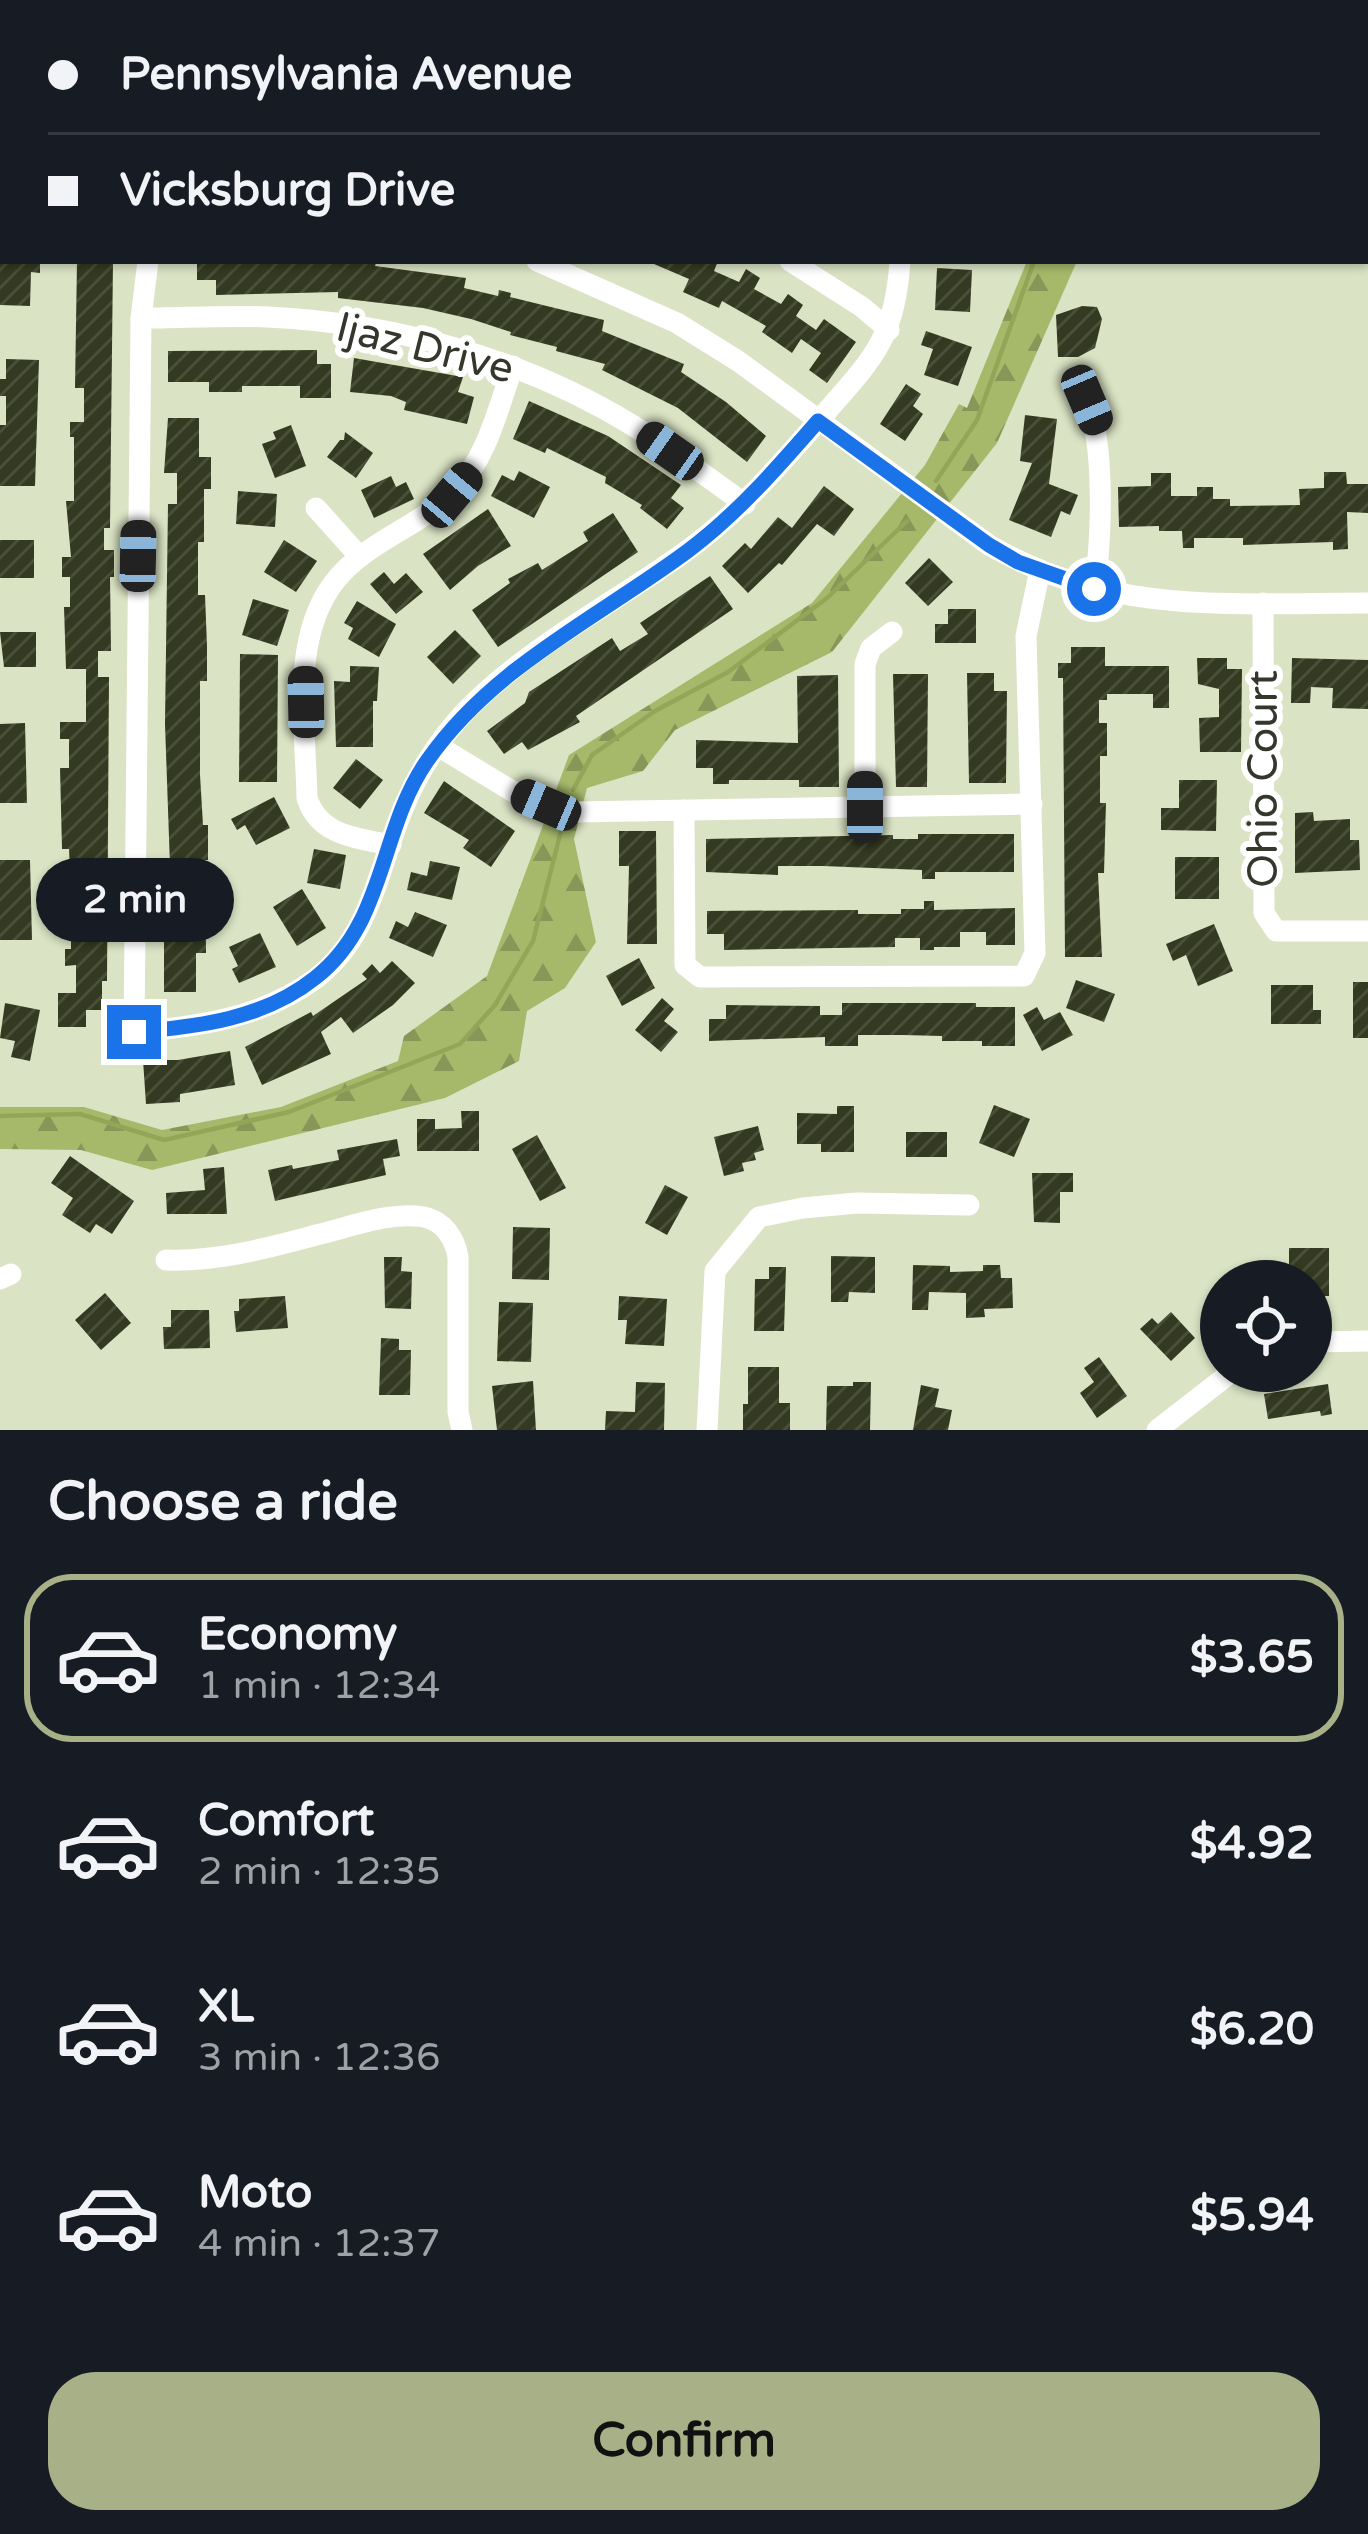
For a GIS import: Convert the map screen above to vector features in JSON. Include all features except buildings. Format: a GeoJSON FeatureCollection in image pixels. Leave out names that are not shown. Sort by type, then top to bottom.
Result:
{"type":"FeatureCollection","features":[{"type":"Feature","properties":{"kind":"street"},"geometry":{"type":"LineString","coordinates":[[148,264],[141,318],[134,1032],[240,1017],[316,978],[359,928],[374,900],[404,807],[423,766],[473,703],[689,550],[745,503],[880,349],[897,304],[900,264]]}},
{"type":"Feature","properties":{"kind":"street"},"geometry":{"type":"LineString","coordinates":[[544,264],[677,323],[793,398],[989,545],[1040,570],[1094,589],[1144,599],[1368,603]]}},
{"type":"Feature","properties":{"kind":"street"},"geometry":{"type":"LineString","coordinates":[[794,264],[890,330]]}},
{"type":"Feature","properties":{"kind":"street","name":"Ijaz Drive"},"geometry":{"type":"LineString","coordinates":[[141,318],[269,317],[326,323],[408,337],[514,366],[632,425],[745,503]]}},
{"type":"Feature","properties":{"kind":"street"},"geometry":{"type":"LineString","coordinates":[[391,845],[334,833],[312,812],[307,798],[305,654],[325,596],[360,557],[452,495],[460,484],[482,451],[514,366]]}},
{"type":"Feature","properties":{"kind":"street"},"geometry":{"type":"LineString","coordinates":[[1087,400],[1096,423],[1099,559],[1094,589]]}},
{"type":"Feature","properties":{"kind":"street"},"geometry":{"type":"LineString","coordinates":[[316,508],[360,557]]}},
{"type":"Feature","properties":{"kind":"street"},"geometry":{"type":"LineString","coordinates":[[684,810],[685,965],[700,977],[1024,976],[1035,953],[1026,636],[1040,570]]}},
{"type":"Feature","properties":{"kind":"street","name":"Ohio Court"},"geometry":{"type":"LineString","coordinates":[[1263,603],[1264,913],[1276,931],[1368,931]]}},
{"type":"Feature","properties":{"kind":"street"},"geometry":{"type":"LineString","coordinates":[[865,807],[865,664],[871,648],[892,632]]}},
{"type":"Feature","properties":{"kind":"street"},"geometry":{"type":"LineString","coordinates":[[438,746],[512,791],[575,812],[1033,804]]}},
{"type":"Feature","properties":{"kind":"street"},"geometry":{"type":"LineString","coordinates":[[707,1430],[715,1271],[759,1217],[857,1203],[969,1205]]}},
{"type":"Feature","properties":{"kind":"street"},"geometry":{"type":"LineString","coordinates":[[166,1260],[231,1257],[374,1220],[408,1216],[435,1221],[451,1235],[458,1257],[462,1430]]}},
{"type":"Feature","properties":{"kind":"street"},"geometry":{"type":"LineString","coordinates":[[1332,1342],[1368,1341]]}},
{"type":"Feature","properties":{"kind":"street"},"geometry":{"type":"LineString","coordinates":[[1156,1430],[1206,1392]]}},
{"type":"Feature","properties":{"kind":"green space"},"geometry":{"type":"Polygon","coordinates":[[[1026,264],[1076,264],[997,443],[832,652],[675,730],[643,771],[587,788],[574,839],[596,942],[565,988],[527,1011],[519,1061],[445,1098],[152,1170],[81,1150],[0,1149],[0,1107],[84,1107],[162,1130],[281,1107],[398,1061],[404,1036],[487,976],[569,755],[812,603],[925,465],[959,404],[967,408],[1026,264]]]}},
{"type":"Feature","properties":{"kind":"waterway"},"geometry":{"type":"LineString","coordinates":[[936,481],[977,420],[1033,264]]}},
{"type":"Feature","properties":{"kind":"waterway"},"geometry":{"type":"LineString","coordinates":[[573,790],[592,755],[655,711],[728,672],[827,598],[907,521]]}},
{"type":"Feature","properties":{"kind":"waterway"},"geometry":{"type":"LineString","coordinates":[[0,1116],[80,1114],[164,1140],[289,1112],[460,1044],[495,1005],[533,941],[562,827]]}},
{"type":"Feature","properties":{"kind":"route"},"geometry":{"type":"LineString","coordinates":[[134,1032],[240,1017],[316,978],[359,928],[374,900],[404,807],[423,766],[473,703],[689,550],[745,503],[818,421],[989,545],[1018,562],[1094,589]]}}]}
